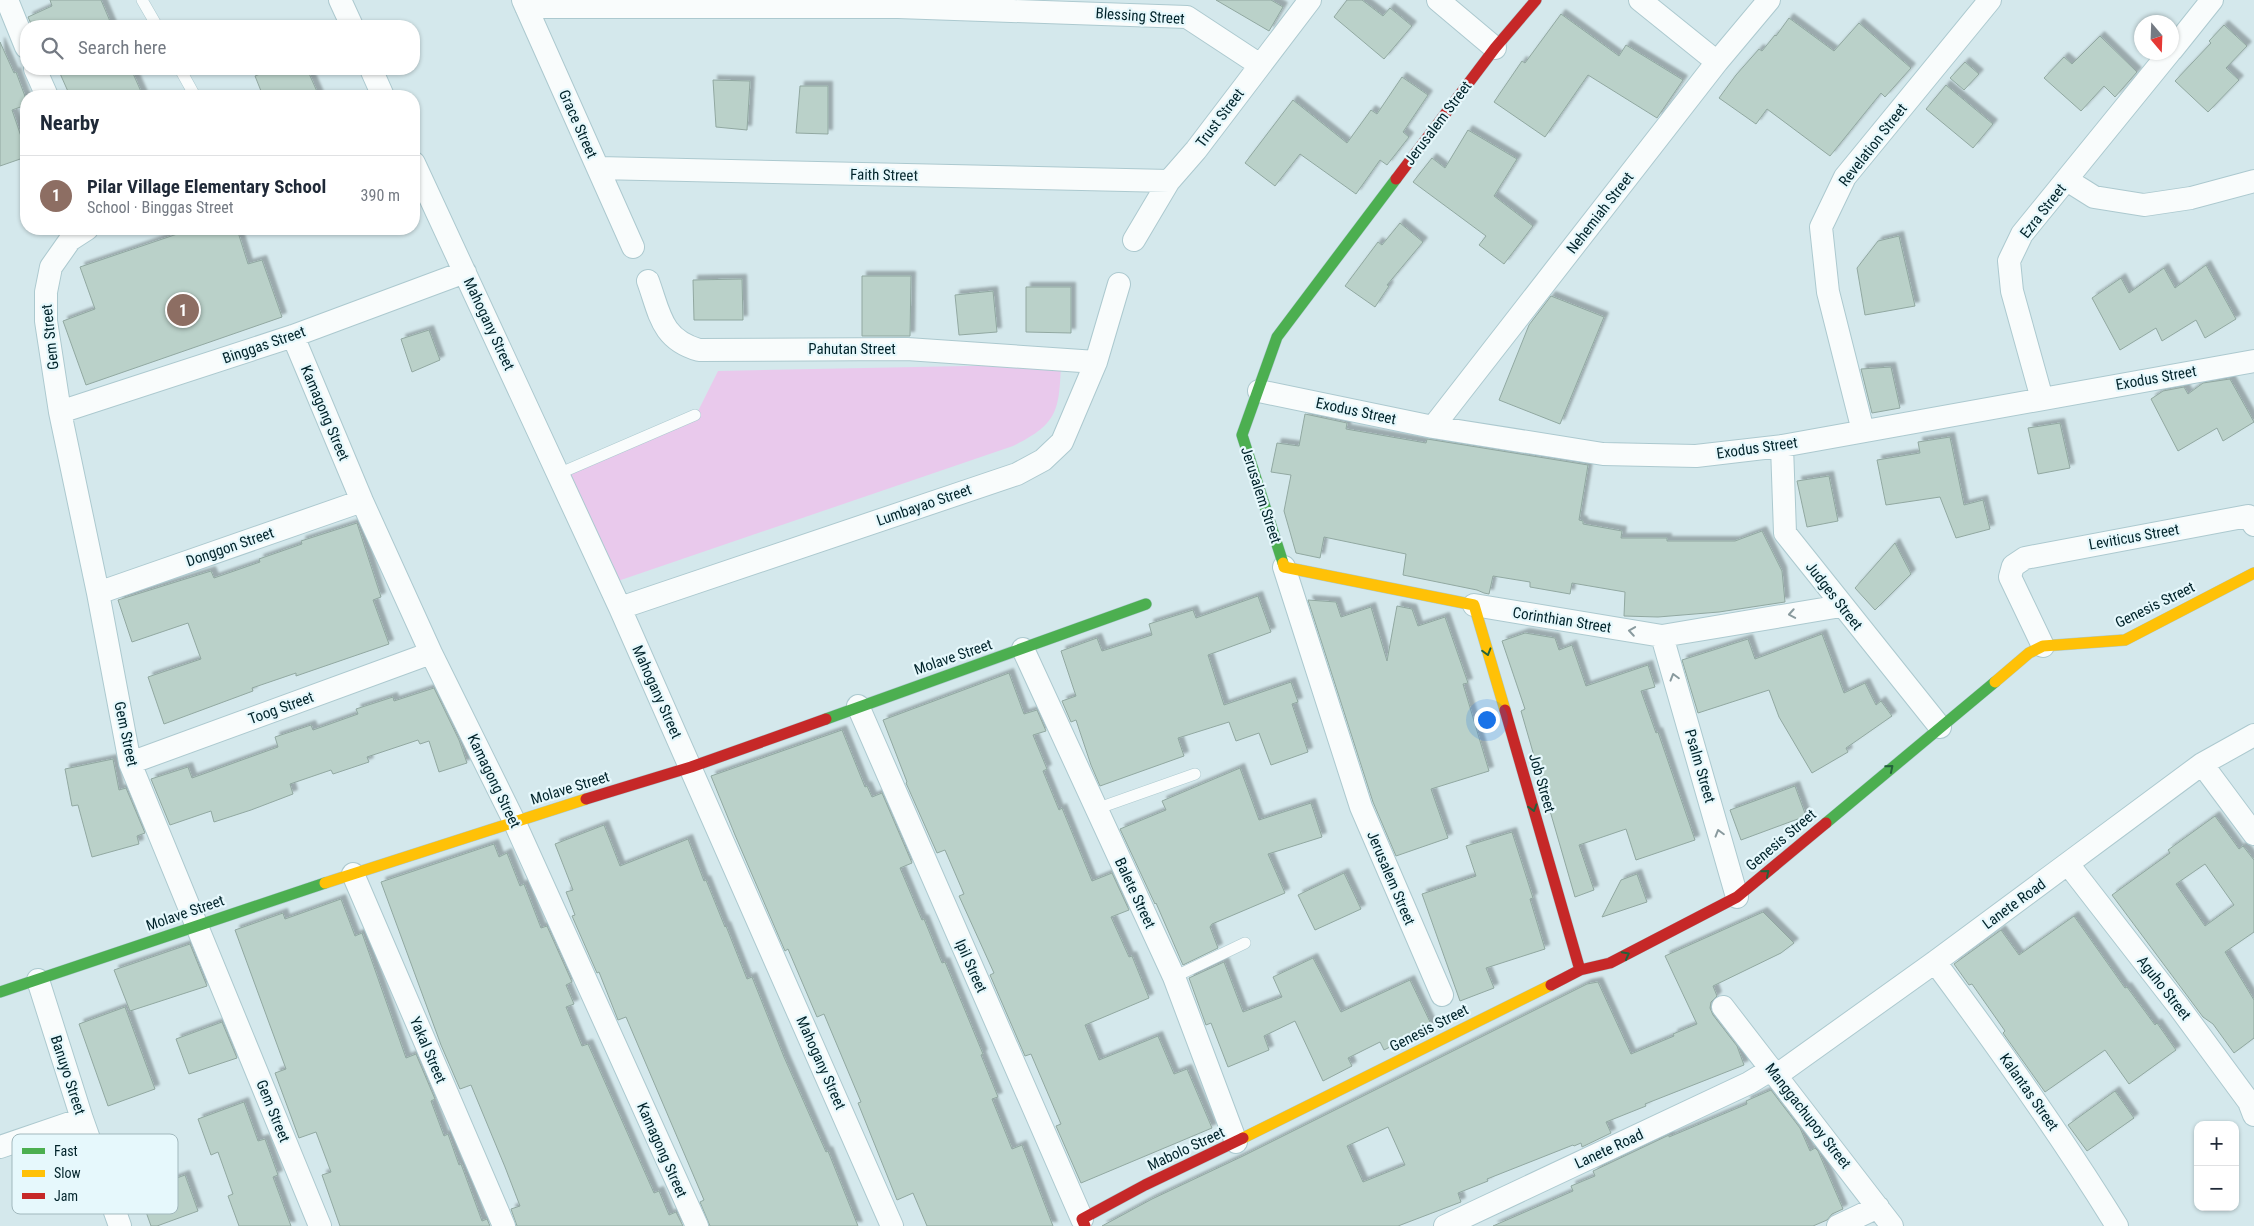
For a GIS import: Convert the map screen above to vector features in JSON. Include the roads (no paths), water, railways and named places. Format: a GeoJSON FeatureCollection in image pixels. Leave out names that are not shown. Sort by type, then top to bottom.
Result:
{"type":"FeatureCollection","features":[{"type":"Feature","properties":{"kind":"street"},"geometry":{"type":"LineString","coordinates":[[7,0],[20,32]]}},
{"type":"Feature","properties":{"kind":"street"},"geometry":{"type":"LineString","coordinates":[[340,0],[349,20]]}},
{"type":"Feature","properties":{"kind":"street","name":"Trust Street"},"geometry":{"type":"LineString","coordinates":[[1134,240],[1169,181],[1196,150],[1310,0]]}},
{"type":"Feature","properties":{"kind":"street"},"geometry":{"type":"LineString","coordinates":[[1438,0],[1495,48]]}},
{"type":"Feature","properties":{"kind":"street","name":"Jerusalem Street"},"geometry":{"type":"LineString","coordinates":[[1442,995],[1360,807],[1242,434],[1277,337],[1495,48],[1536,0]]}},
{"type":"Feature","properties":{"kind":"street"},"geometry":{"type":"LineString","coordinates":[[1640,0],[1717,62]]}},
{"type":"Feature","properties":{"kind":"street","name":"Nehemiah Street"},"geometry":{"type":"LineString","coordinates":[[1433,427],[1717,62],[1769,0]]}},
{"type":"Feature","properties":{"kind":"street","name":"Revelation Street"},"geometry":{"type":"LineString","coordinates":[[1863,431],[1828,292],[1820,227],[1845,177],[1990,0]]}},
{"type":"Feature","properties":{"kind":"street","name":"Ezra Street"},"geometry":{"type":"LineString","coordinates":[[2179,41],[2212,0]]}},
{"type":"Feature","properties":{"kind":"street","name":"Blessing Street"},"geometry":{"type":"LineString","coordinates":[[525,4],[899,3],[1064,6],[1187,17],[1260,65]]}},
{"type":"Feature","properties":{"kind":"street","name":"Grace Street"},"geometry":{"type":"LineString","coordinates":[[525,4],[634,247]]}},
{"type":"Feature","properties":{"kind":"street","name":"Ezra Street"},"geometry":{"type":"LineString","coordinates":[[2042,399],[2012,291],[2009,261],[2022,234],[2164,60]]}},
{"type":"Feature","properties":{"kind":"street"},"geometry":{"type":"LineString","coordinates":[[38,75],[44,90]]}},
{"type":"Feature","properties":{"kind":"street"},"geometry":{"type":"LineString","coordinates":[[374,75],[380,90]]}},
{"type":"Feature","properties":{"kind":"street","name":"Faith Street"},"geometry":{"type":"LineString","coordinates":[[598,168],[1169,181]]}},
{"type":"Feature","properties":{"kind":"street","name":"Mahogany Street"},"geometry":{"type":"LineString","coordinates":[[420,176],[620,608],[892,1226]]}},
{"type":"Feature","properties":{"kind":"street"},"geometry":{"type":"LineString","coordinates":[[2067,180],[2094,198],[2144,205],[2191,198],[2254,181]]}},
{"type":"Feature","properties":{"kind":"street","name":"Gem Street"},"geometry":{"type":"LineString","coordinates":[[78,235],[70,240],[51,268],[46,292],[46,321],[60,412],[98,593],[130,763],[320,1226]]}},
{"type":"Feature","properties":{"kind":"street","name":"Binggas Street"},"geometry":{"type":"LineString","coordinates":[[60,412],[293,336],[465,272]]}},
{"type":"Feature","properties":{"kind":"street","name":"Pahutan Street"},"geometry":{"type":"LineString","coordinates":[[648,281],[665,328],[682,345],[700,350],[907,349],[1096,362]]}},
{"type":"Feature","properties":{"kind":"street","name":"Lumbayao Street"},"geometry":{"type":"LineString","coordinates":[[620,608],[1017,474],[1043,460],[1062,442],[1096,362],[1119,284]]}},
{"type":"Feature","properties":{"kind":"street","name":"Kamagong Street"},"geometry":{"type":"LineString","coordinates":[[293,336],[362,501],[432,653],[514,821],[697,1226]]}},
{"type":"Feature","properties":{"kind":"street","name":"Exodus Street"},"geometry":{"type":"LineString","coordinates":[[1259,390],[1433,427],[1603,454],[1696,456],[1782,446],[2254,360]]}},
{"type":"Feature","properties":{"kind":"street","name":"Judges Street"},"geometry":{"type":"LineString","coordinates":[[1782,446],[1785,533],[1840,606],[1940,727]]}},
{"type":"Feature","properties":{"kind":"street","name":"Donggon Street"},"geometry":{"type":"LineString","coordinates":[[98,593],[362,501]]}},
{"type":"Feature","properties":{"kind":"street","name":"Leviticus Street"},"geometry":{"type":"LineString","coordinates":[[2043,646],[2010,577],[2013,566],[2025,558],[2248,516],[2254,525]]}},
{"type":"Feature","properties":{"kind":"street","name":"Corinthian Street"},"geometry":{"type":"LineString","coordinates":[[1284,567],[1474,605],[1662,636],[1840,606]]}},
{"type":"Feature","properties":{"kind":"street","name":"Genesis Street"},"geometry":{"type":"LineString","coordinates":[[1303,1108],[1580,970],[1610,963],[1737,897],[2029,653],[2043,646],[2125,640],[2254,573]]}},
{"type":"Feature","properties":{"kind":"street","name":"Molave Street"},"geometry":{"type":"LineString","coordinates":[[0,992],[197,924],[514,821],[690,767],[1146,604]]}},
{"type":"Feature","properties":{"kind":"street","name":"Job Street"},"geometry":{"type":"LineString","coordinates":[[1474,605],[1580,970]]}},
{"type":"Feature","properties":{"kind":"street","name":"Psalm Street"},"geometry":{"type":"LineString","coordinates":[[1662,636],[1737,897]]}},
{"type":"Feature","properties":{"kind":"street","name":"Balete Street"},"geometry":{"type":"LineString","coordinates":[[1023,649],[1174,977],[1236,1142]]}},
{"type":"Feature","properties":{"kind":"street","name":"Toog Street"},"geometry":{"type":"LineString","coordinates":[[130,763],[432,653]]}},
{"type":"Feature","properties":{"kind":"street","name":"Ipil Street"},"geometry":{"type":"LineString","coordinates":[[858,706],[1083,1222]]}},
{"type":"Feature","properties":{"kind":"street","name":"Lanete Road"},"geometry":{"type":"LineString","coordinates":[[1445,1226],[1749,1082],[1774,1072],[1935,962],[2202,764],[2254,735]]}},
{"type":"Feature","properties":{"kind":"street"},"geometry":{"type":"LineString","coordinates":[[2202,764],[2254,834]]}},
{"type":"Feature","properties":{"kind":"street","name":"Aguho Street"},"geometry":{"type":"LineString","coordinates":[[2068,864],[2179,1007],[2249,1102],[2254,1115]]}},
{"type":"Feature","properties":{"kind":"street","name":"Yakal Street"},"geometry":{"type":"LineString","coordinates":[[353,874],[504,1226]]}},
{"type":"Feature","properties":{"kind":"street","name":"Kalantas Street"},"geometry":{"type":"LineString","coordinates":[[1935,962],[2025,1084],[2083,1170],[2117,1226]]}},
{"type":"Feature","properties":{"kind":"street","name":"Banuyo Street"},"geometry":{"type":"LineString","coordinates":[[38,980],[87,1134]]}},
{"type":"Feature","properties":{"kind":"street","name":"Manggachupoy Street"},"geometry":{"type":"LineString","coordinates":[[1723,1007],[1892,1226]]}},
{"type":"Feature","properties":{"kind":"street","name":"Mabolo Street"},"geometry":{"type":"LineString","coordinates":[[1083,1222],[1145,1185],[1303,1108]]}},
{"type":"Feature","properties":{"kind":"street"},"geometry":{"type":"LineString","coordinates":[[38,1134],[82,1119]]}},
{"type":"Feature","properties":{"kind":"street"},"geometry":{"type":"LineString","coordinates":[[0,1147],[12,1143]]}},
{"type":"Feature","properties":{"kind":"street"},"geometry":{"type":"LineString","coordinates":[[1838,1226],[1878,1207]]}},
{"type":"Feature","properties":{"kind":"street","name":"Banuyo Street"},"geometry":{"type":"LineString","coordinates":[[116,1214],[120,1226]]}},
{"type":"Feature","properties":{"kind":"lane"},"geometry":{"type":"LineString","coordinates":[[142,0],[154,20]]}},
{"type":"Feature","properties":{"kind":"lane"},"geometry":{"type":"LineString","coordinates":[[183,75],[192,90]]}},
{"type":"Feature","properties":{"kind":"lane"},"geometry":{"type":"LineString","coordinates":[[558,474],[695,415]]}},
{"type":"Feature","properties":{"kind":"lane"},"geometry":{"type":"LineString","coordinates":[[1096,810],[1194,774]]}},
{"type":"Feature","properties":{"kind":"lane"},"geometry":{"type":"LineString","coordinates":[[1174,977],[1245,944]]}},
{"type":"Feature","properties":{"kind":"place","name":"Pilar Village Elementary School"},"geometry":{"type":"Point","coordinates":[183,310]}}]}
